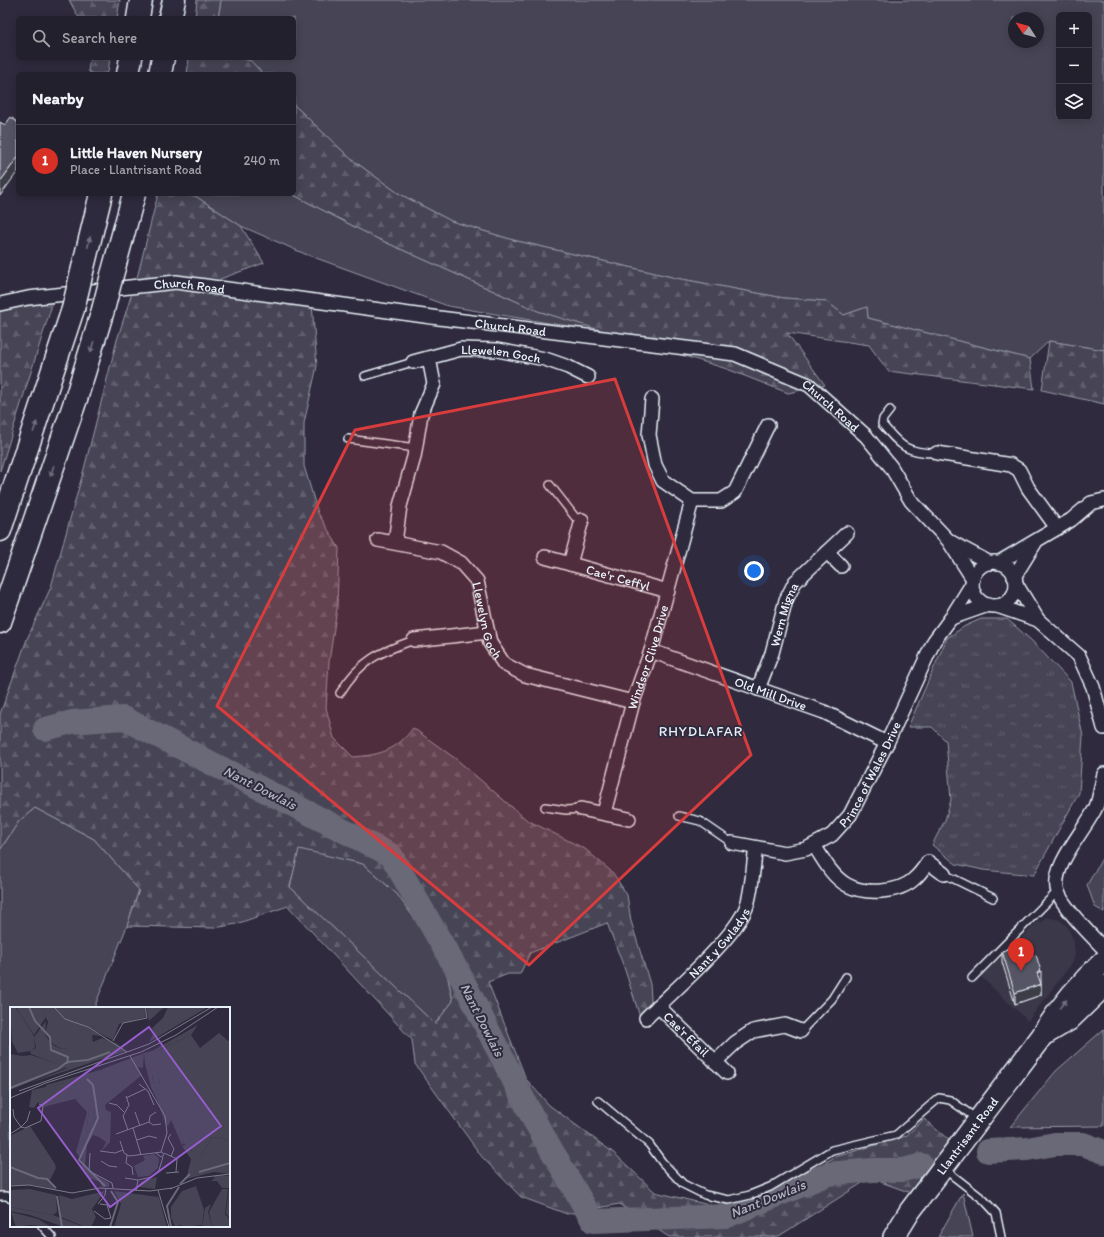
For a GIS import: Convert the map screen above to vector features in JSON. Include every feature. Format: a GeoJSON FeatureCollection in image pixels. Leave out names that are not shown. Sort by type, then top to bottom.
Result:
{"type":"FeatureCollection","features":[{"type":"Feature","properties":{"kind":"highway"},"geometry":{"type":"LineString","coordinates":[[138,16],[141,0]]}},
{"type":"Feature","properties":{"kind":"highway"},"geometry":{"type":"LineString","coordinates":[[170,16],[174,0]]}},
{"type":"Feature","properties":{"kind":"highway"},"geometry":{"type":"LineString","coordinates":[[128,72],[131,60]]}},
{"type":"Feature","properties":{"kind":"highway"},"geometry":{"type":"LineString","coordinates":[[160,72],[163,60]]}},
{"type":"Feature","properties":{"kind":"highway"},"geometry":{"type":"LineString","coordinates":[[0,530],[73,309],[101,196]]}},
{"type":"Feature","properties":{"kind":"highway"},"geometry":{"type":"LineString","coordinates":[[0,622],[74,406],[103,310],[133,196]]}},
{"type":"Feature","properties":{"kind":"main road","name":"Llantrisant Road"},"geometry":{"type":"LineString","coordinates":[[894,1237],[910,1211],[1042,1036],[1056,1012],[1086,978],[1104,961]]}},
{"type":"Feature","properties":{"kind":"main road","name":"Llantrisant Road"},"geometry":{"type":"LineString","coordinates":[[1042,1036],[1069,1020],[1104,986]]}},
{"type":"Feature","properties":{"kind":"street","name":"Church Road"},"geometry":{"type":"LineString","coordinates":[[0,304],[28,298],[176,282],[431,317],[735,354],[809,385],[866,436],[891,467],[911,501],[948,540],[972,581]]}},
{"type":"Feature","properties":{"kind":"street","name":"Llewelen Goch"},"geometry":{"type":"LineString","coordinates":[[412,362],[461,349],[497,350],[545,359],[568,367],[588,377]]}},
{"type":"Feature","properties":{"kind":"street"},"geometry":{"type":"LineString","coordinates":[[395,542],[400,506],[416,448],[421,414],[434,384],[429,358]]}},
{"type":"Feature","properties":{"kind":"street"},"geometry":{"type":"LineString","coordinates":[[652,399],[649,435],[655,465],[663,482],[692,501],[721,501],[735,492],[768,425]]}},
{"type":"Feature","properties":{"kind":"street"},"geometry":{"type":"LineString","coordinates":[[937,453],[1011,465],[1019,470],[1028,488],[1058,528]]}},
{"type":"Feature","properties":{"kind":"street"},"geometry":{"type":"LineString","coordinates":[[1038,620],[992,606],[976,597],[972,581],[977,570],[994,563],[1036,541],[1071,520],[1091,503],[1104,500]]}},
{"type":"Feature","properties":{"kind":"street","name":"Windsor Clive Drive"},"geometry":{"type":"LineString","coordinates":[[604,813],[633,702],[652,651],[692,501]]}},
{"type":"Feature","properties":{"kind":"street","name":"Cae'r Ceffyl"},"geometry":{"type":"LineString","coordinates":[[570,564],[582,520]]}},
{"type":"Feature","properties":{"kind":"street","name":"Wern Migna"},"geometry":{"type":"LineString","coordinates":[[758,689],[772,654],[786,600],[795,582],[847,533]]}},
{"type":"Feature","properties":{"kind":"street","name":"Llewelyn Goch"},"geometry":{"type":"LineString","coordinates":[[378,540],[395,542],[441,552],[461,563],[477,581],[490,643],[504,664],[525,675],[633,702]]}},
{"type":"Feature","properties":{"kind":"street","name":"Church Road"},"geometry":{"type":"LineString","coordinates":[[948,540],[994,563]]}},
{"type":"Feature","properties":{"kind":"street"},"geometry":{"type":"LineString","coordinates":[[951,618],[1004,604],[1010,599],[1014,592],[1015,580],[1036,541]]}},
{"type":"Feature","properties":{"kind":"street"},"geometry":{"type":"LineString","coordinates":[[827,552],[840,566]]}},
{"type":"Feature","properties":{"kind":"street","name":"Cae'r Ceffyl"},"geometry":{"type":"LineString","coordinates":[[545,557],[668,591]]}},
{"type":"Feature","properties":{"kind":"street"},"geometry":{"type":"LineString","coordinates":[[994,563],[1005,565],[1038,620],[1079,656],[1093,687],[1104,728]]}},
{"type":"Feature","properties":{"kind":"street","name":"Prince of Wales Drive"},"geometry":{"type":"LineString","coordinates":[[732,844],[785,853],[806,849],[832,835],[850,815],[887,743],[934,641],[951,618],[972,581]]}},
{"type":"Feature","properties":{"kind":"street"},"geometry":{"type":"LineString","coordinates":[[414,640],[488,632]]}},
{"type":"Feature","properties":{"kind":"street","name":"Old Mill Drive"},"geometry":{"type":"LineString","coordinates":[[652,651],[824,712],[887,743]]}},
{"type":"Feature","properties":{"kind":"street"},"geometry":{"type":"LineString","coordinates":[[1104,774],[1096,807],[1071,847],[1058,875],[1057,892],[1073,915],[1104,949]]}},
{"type":"Feature","properties":{"kind":"street"},"geometry":{"type":"LineString","coordinates":[[581,809],[629,819]]}},
{"type":"Feature","properties":{"kind":"street"},"geometry":{"type":"LineString","coordinates":[[814,845],[828,867],[846,885],[866,892],[889,890],[914,880],[928,862],[944,874]]}},
{"type":"Feature","properties":{"kind":"street","name":"Nant y Gwladys"},"geometry":{"type":"LineString","coordinates":[[646,1018],[717,947],[738,923],[746,907],[756,848]]}},
{"type":"Feature","properties":{"kind":"street","name":"Cae'r Efail"},"geometry":{"type":"LineString","coordinates":[[658,1006],[727,1074]]}},
{"type":"Feature","properties":{"kind":"street","name":"Cae'r Efail"},"geometry":{"type":"LineString","coordinates":[[715,1062],[735,1043],[753,1030],[785,1025],[801,1030]]}},
{"type":"Feature","properties":{"kind":"lane"},"geometry":{"type":"LineString","coordinates":[[365,376],[412,362]]}},
{"type":"Feature","properties":{"kind":"lane"},"geometry":{"type":"LineString","coordinates":[[890,410],[883,419],[882,424],[905,447],[919,453],[937,453]]}},
{"type":"Feature","properties":{"kind":"lane"},"geometry":{"type":"LineString","coordinates":[[348,439],[416,448]]}},
{"type":"Feature","properties":{"kind":"lane"},"geometry":{"type":"LineString","coordinates":[[550,485],[575,517],[582,520]]}},
{"type":"Feature","properties":{"kind":"lane"},"geometry":{"type":"LineString","coordinates":[[340,693],[350,677],[368,661],[414,640]]}},
{"type":"Feature","properties":{"kind":"lane"},"geometry":{"type":"LineString","coordinates":[[545,807],[566,810],[581,809]]}},
{"type":"Feature","properties":{"kind":"lane"},"geometry":{"type":"LineString","coordinates":[[679,816],[700,822],[732,844]]}},
{"type":"Feature","properties":{"kind":"lane"},"geometry":{"type":"LineString","coordinates":[[944,874],[993,898]]}},
{"type":"Feature","properties":{"kind":"lane"},"geometry":{"type":"LineString","coordinates":[[972,978],[1057,892]]}},
{"type":"Feature","properties":{"kind":"lane"},"geometry":{"type":"LineString","coordinates":[[801,1030],[832,999],[846,977]]}},
{"type":"Feature","properties":{"kind":"lane"},"geometry":{"type":"LineString","coordinates":[[598,1101],[649,1144],[662,1162],[683,1184],[705,1194],[729,1200],[750,1195],[770,1187],[832,1150],[896,1134],[939,1098],[950,1100],[979,1120]]}},
{"type":"Feature","properties":{"kind":"lane"},"geometry":{"type":"LineString","coordinates":[[943,1168],[984,1200],[996,1213],[1001,1237]]}},
{"type":"Feature","properties":{"kind":"lane"},"geometry":{"type":"LineString","coordinates":[[0,1196],[7,1196],[10,1198]]}},
{"type":"Feature","properties":{"kind":"lane"},"geometry":{"type":"LineString","coordinates":[[43,1227],[52,1237]]}},
{"type":"Feature","properties":{"kind":"highlighted area"},"geometry":{"type":"Polygon","coordinates":[[[615,379],[751,755],[529,965],[217,706],[355,430],[615,379]]]}},
{"type":"Feature","properties":{"kind":"shaded area"},"geometry":{"type":"Polygon","coordinates":[[[1046,917],[1060,920],[1068,927],[1074,942],[1075,954],[1073,962],[1028,1021],[979,975],[1008,951],[1039,920],[1041,923],[1046,917]]]}},
{"type":"Feature","properties":{"kind":"green space"},"geometry":{"type":"Polygon","coordinates":[[[69,0],[120,0],[117,16],[78,16],[69,0]]]}},
{"type":"Feature","properties":{"kind":"green space"},"geometry":{"type":"Polygon","coordinates":[[[197,0],[221,0],[218,16],[195,16],[197,0]]]}},
{"type":"Feature","properties":{"kind":"green space"},"geometry":{"type":"Polygon","coordinates":[[[221,0],[1104,0],[1104,350],[1049,341],[1030,359],[868,318],[867,307],[844,315],[826,301],[784,298],[676,278],[513,240],[451,221],[398,193],[351,159],[296,107],[296,72],[261,72],[251,61],[247,60],[296,60],[296,16],[218,16],[221,0]]]}},
{"type":"Feature","properties":{"kind":"green space"},"geometry":{"type":"Polygon","coordinates":[[[90,60],[110,60],[108,72],[88,71],[90,60]]]}},
{"type":"Feature","properties":{"kind":"green space"},"geometry":{"type":"Polygon","coordinates":[[[189,60],[247,60],[251,61],[261,72],[187,72],[189,60]]]}},
{"type":"Feature","properties":{"kind":"green space"},"geometry":{"type":"Polygon","coordinates":[[[296,107],[351,159],[398,193],[451,221],[513,240],[676,278],[784,298],[826,301],[844,315],[867,307],[868,318],[1030,359],[1034,389],[888,371],[869,345],[787,333],[825,385],[788,393],[727,369],[538,311],[374,237],[296,196],[296,107]]]}},
{"type":"Feature","properties":{"kind":"green space"},"geometry":{"type":"Polygon","coordinates":[[[158,196],[195,196],[241,226],[264,263],[220,279],[228,294],[312,304],[317,366],[304,423],[304,466],[318,513],[339,548],[337,608],[329,662],[326,708],[334,738],[353,757],[372,755],[388,750],[401,742],[413,728],[456,759],[527,820],[585,849],[613,873],[627,895],[631,921],[650,984],[652,1013],[640,1017],[625,970],[607,923],[530,953],[520,974],[508,974],[488,982],[526,1079],[549,1105],[615,1154],[655,1192],[726,1209],[786,1183],[835,1157],[906,1136],[924,1119],[949,1140],[911,1193],[870,1178],[779,1236],[771,1237],[669,1237],[619,1204],[567,1214],[521,1197],[482,1157],[415,1064],[412,1040],[288,906],[236,924],[215,928],[127,926],[139,890],[94,839],[35,808],[19,821],[0,850],[0,714],[27,639],[51,587],[84,469],[117,340],[138,274],[158,196]],[[299,849],[290,887],[435,1024],[453,1001],[444,960],[397,894],[363,864],[299,849]]]}},
{"type":"Feature","properties":{"kind":"green space"},"geometry":{"type":"Polygon","coordinates":[[[195,196],[296,196],[374,237],[538,311],[614,334],[448,306],[305,254],[241,226],[195,196]]]}},
{"type":"Feature","properties":{"kind":"green space"},"geometry":{"type":"Polygon","coordinates":[[[55,295],[0,471],[0,304],[55,295]]]}},
{"type":"Feature","properties":{"kind":"green space"},"geometry":{"type":"Polygon","coordinates":[[[1049,341],[1104,350],[1104,404],[1042,390],[1049,341]]]}},
{"type":"Feature","properties":{"kind":"green space"},"geometry":{"type":"Polygon","coordinates":[[[981,619],[1007,619],[1031,640],[1071,682],[1083,736],[1079,793],[1034,875],[983,870],[956,864],[932,845],[945,820],[951,800],[946,741],[932,727],[908,727],[947,638],[965,626],[981,619]]]}},
{"type":"Feature","properties":{"kind":"green space"},"geometry":{"type":"Polygon","coordinates":[[[35,808],[94,839],[139,890],[127,926],[94,1007],[10,1007],[10,1200],[0,1200],[0,850],[19,821],[35,808]]]}},
{"type":"Feature","properties":{"kind":"green space"},"geometry":{"type":"Polygon","coordinates":[[[299,848],[363,864],[397,894],[444,960],[453,1001],[435,1024],[290,887],[299,848]]]}},
{"type":"Feature","properties":{"kind":"green space"},"geometry":{"type":"Polygon","coordinates":[[[1104,855],[1104,912],[1095,907],[1087,885],[1104,855]]]}},
{"type":"Feature","properties":{"kind":"green space"},"geometry":{"type":"Polygon","coordinates":[[[1104,1029],[1104,1126],[1010,1127],[1056,1071],[1104,1029]]]}},
{"type":"Feature","properties":{"kind":"green space"},"geometry":{"type":"Polygon","coordinates":[[[963,1193],[973,1237],[938,1237],[963,1193]]]}},
{"type":"Feature","properties":{"kind":"building"},"geometry":{"type":"Polygon","coordinates":[[[11,117],[16,121],[16,160],[0,182],[0,122],[5,125],[11,117]]]}},
{"type":"Feature","properties":{"kind":"building"},"geometry":{"type":"Polygon","coordinates":[[[1028,943],[1032,956],[1036,955],[1041,971],[1037,973],[1041,984],[1015,993],[1002,951],[1028,943]]]}},
{"type":"Feature","properties":{"kind":"waterway","name":"Nant Dowlais"},"geometry":{"type":"LineString","coordinates":[[45,729],[72,722],[123,718],[391,855],[462,979],[534,1120],[593,1221],[727,1216],[828,1174],[873,1170],[903,1170],[922,1165]]}},
{"type":"Feature","properties":{"kind":"waterway","name":"Nant Dowlais"},"geometry":{"type":"LineString","coordinates":[[988,1151],[1027,1149],[1055,1144],[1083,1144],[1104,1152]]}},
{"type":"Feature","properties":{"kind":"place","name":"Little Haven Nursery"},"geometry":{"type":"Point","coordinates":[1021,971]}},
{"type":"Feature","properties":{"kind":"district","name":"RHYDLAFAR"},"geometry":{"type":"Point","coordinates":[701,731]}}]}
